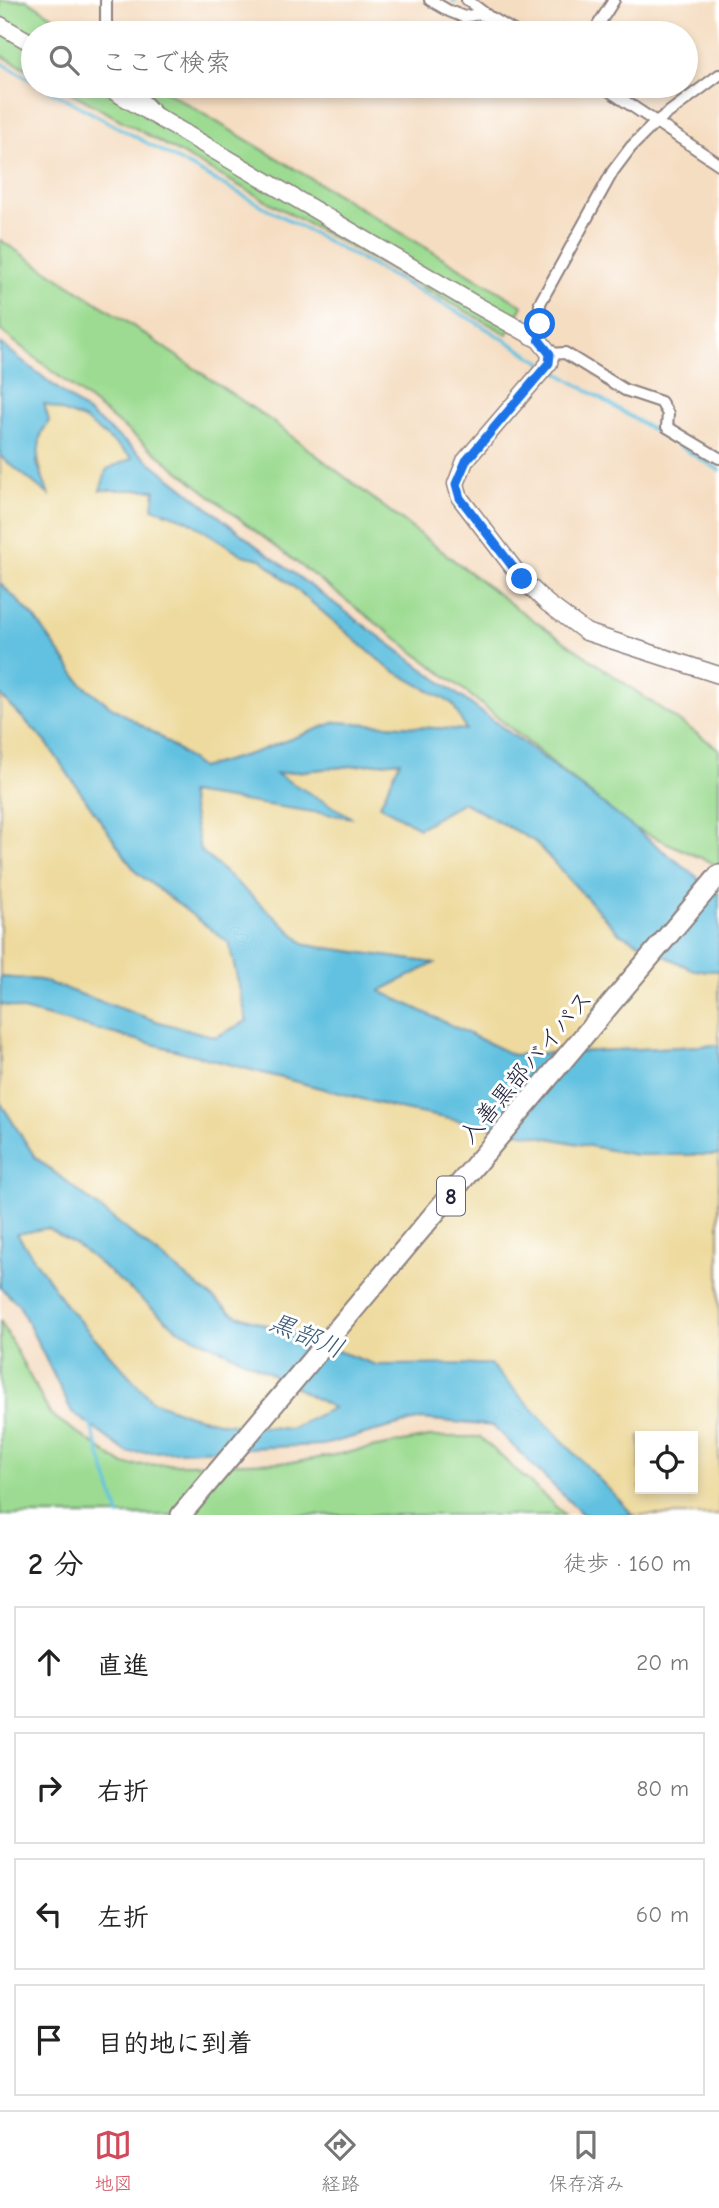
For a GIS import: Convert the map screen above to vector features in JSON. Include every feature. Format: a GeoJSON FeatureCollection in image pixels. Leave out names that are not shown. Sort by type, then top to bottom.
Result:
{"type":"FeatureCollection","features":[{"type":"Feature","properties":{"kind":"highway","name":"入善黒部バイパス"},"geometry":{"type":"LineString","coordinates":[[181,1515],[719,875]]}},
{"type":"Feature","properties":{"kind":"street"},"geometry":{"type":"LineString","coordinates":[[106,0],[106,21]]}},
{"type":"Feature","properties":{"kind":"street"},"geometry":{"type":"LineString","coordinates":[[430,0],[449,12],[464,17],[478,15],[492,18]]}},
{"type":"Feature","properties":{"kind":"street"},"geometry":{"type":"LineString","coordinates":[[467,0],[497,21]]}},
{"type":"Feature","properties":{"kind":"street"},"geometry":{"type":"LineString","coordinates":[[601,21],[614,0]]}},
{"type":"Feature","properties":{"kind":"street"},"geometry":{"type":"LineString","coordinates":[[0,25],[21,37]]}},
{"type":"Feature","properties":{"kind":"street"},"geometry":{"type":"LineString","coordinates":[[698,91],[719,75]]}},
{"type":"Feature","properties":{"kind":"street"},"geometry":{"type":"LineString","coordinates":[[125,98],[539,340],[550,354],[549,363],[466,461],[456,484],[460,498],[522,579],[547,603],[586,632],[719,676]]}},
{"type":"Feature","properties":{"kind":"street"},"geometry":{"type":"LineString","coordinates":[[143,98],[163,120]]}},
{"type":"Feature","properties":{"kind":"street"},"geometry":{"type":"LineString","coordinates":[[620,98],[719,164]]}},
{"type":"Feature","properties":{"kind":"street"},"geometry":{"type":"LineString","coordinates":[[539,340],[540,303],[613,171],[631,147],[656,122],[688,98]]}},
{"type":"Feature","properties":{"kind":"street"},"geometry":{"type":"LineString","coordinates":[[550,354],[565,353],[625,390],[661,402],[668,414],[667,427],[719,458]]}},
{"type":"Feature","properties":{"kind":"green space"},"geometry":{"type":"Polygon","coordinates":[[[0,0],[27,0],[61,21],[21,21],[21,66],[0,55],[0,0]]]}},
{"type":"Feature","properties":{"kind":"green space"},"geometry":{"type":"Polygon","coordinates":[[[81,98],[177,98],[523,306],[507,334],[81,98]]]}},
{"type":"Feature","properties":{"kind":"green space"},"geometry":{"type":"Polygon","coordinates":[[[0,240],[124,320],[273,422],[515,607],[719,749],[719,866],[631,827],[464,690],[250,527],[0,330],[0,240]]]}},
{"type":"Feature","properties":{"kind":"green space"},"geometry":{"type":"Polygon","coordinates":[[[0,1320],[50,1414],[124,1465],[297,1462],[429,1437],[480,1437],[565,1515],[0,1515],[0,1320]]]}},
{"type":"Feature","properties":{"kind":"sand"},"geometry":{"type":"Polygon","coordinates":[[[44,403],[85,420],[134,458],[155,490],[153,508],[187,520],[243,555],[261,559],[387,667],[453,704],[467,730],[336,722],[253,753],[201,768],[159,736],[110,706],[82,684],[34,617],[0,583],[0,456],[48,494],[38,458],[39,441],[49,421],[44,403]]]}},
{"type":"Feature","properties":{"kind":"sand"},"geometry":{"type":"Polygon","coordinates":[[[0,695],[46,742],[136,872],[229,943],[247,1021],[216,1037],[162,1023],[40,980],[0,977],[0,695]]]}},
{"type":"Feature","properties":{"kind":"sand"},"geometry":{"type":"Polygon","coordinates":[[[401,761],[380,805],[419,828],[463,802],[534,841],[619,933],[693,970],[719,971],[719,1045],[513,1055],[379,991],[434,963],[306,945],[200,850],[189,792],[350,817],[275,774],[401,761]]]}},
{"type":"Feature","properties":{"kind":"sand"},"geometry":{"type":"Polygon","coordinates":[[[0,1004],[404,1110],[636,1155],[719,1155],[719,1515],[633,1515],[490,1365],[376,1365],[232,1313],[35,1157],[0,1102],[0,1004]]]}},
{"type":"Feature","properties":{"kind":"sand"},"geometry":{"type":"Polygon","coordinates":[[[47,1228],[82,1249],[177,1329],[253,1364],[334,1408],[290,1429],[222,1423],[189,1415],[152,1401],[67,1307],[16,1234],[47,1228]]]}},
{"type":"Feature","properties":{"kind":"water"},"geometry":{"type":"Polygon","coordinates":[[[0,343],[254,544],[529,747],[719,894],[719,971],[693,970],[619,933],[534,841],[463,802],[419,828],[380,805],[400,761],[276,774],[353,818],[189,793],[200,850],[306,945],[435,963],[380,991],[513,1055],[719,1045],[719,1155],[636,1155],[404,1110],[0,1004],[0,977],[40,980],[162,1023],[216,1037],[247,1021],[229,943],[136,872],[46,742],[0,695],[0,583],[34,617],[82,684],[201,768],[253,753],[336,722],[466,730],[453,704],[387,667],[261,559],[243,555],[187,520],[153,508],[155,490],[100,490],[107,469],[133,458],[85,420],[44,404],[49,421],[41,433],[37,463],[49,495],[0,456],[0,343]]]}},
{"type":"Feature","properties":{"kind":"water"},"geometry":{"type":"Polygon","coordinates":[[[0,1102],[35,1157],[232,1313],[376,1365],[490,1364],[633,1515],[583,1515],[493,1426],[421,1419],[323,1445],[128,1453],[72,1412],[19,1305],[0,1287],[0,1102]],[[48,1228],[17,1234],[67,1307],[152,1401],[189,1415],[222,1423],[290,1429],[333,1408],[253,1364],[177,1329],[82,1249],[48,1228]]]}},
{"type":"Feature","properties":{"kind":"waterway"},"geometry":{"type":"LineString","coordinates":[[0,62],[21,74]]}},
{"type":"Feature","properties":{"kind":"waterway"},"geometry":{"type":"LineString","coordinates":[[64,98],[474,321],[544,364]]}},
{"type":"Feature","properties":{"kind":"waterway"},"geometry":{"type":"LineString","coordinates":[[550,368],[719,470]]}},
{"type":"Feature","properties":{"kind":"waterway"},"geometry":{"type":"LineString","coordinates":[[90,1423],[119,1515]]}},
{"type":"Feature","properties":{"kind":"route"},"geometry":{"type":"LineString","coordinates":[[522,579],[460,498],[456,484],[466,461],[549,363],[550,354],[539,340],[540,324]]}},
{"type":"Feature","properties":{"kind":"water label","name":"黒部川"},"geometry":{"type":"Point","coordinates":[307,1335]}}]}
